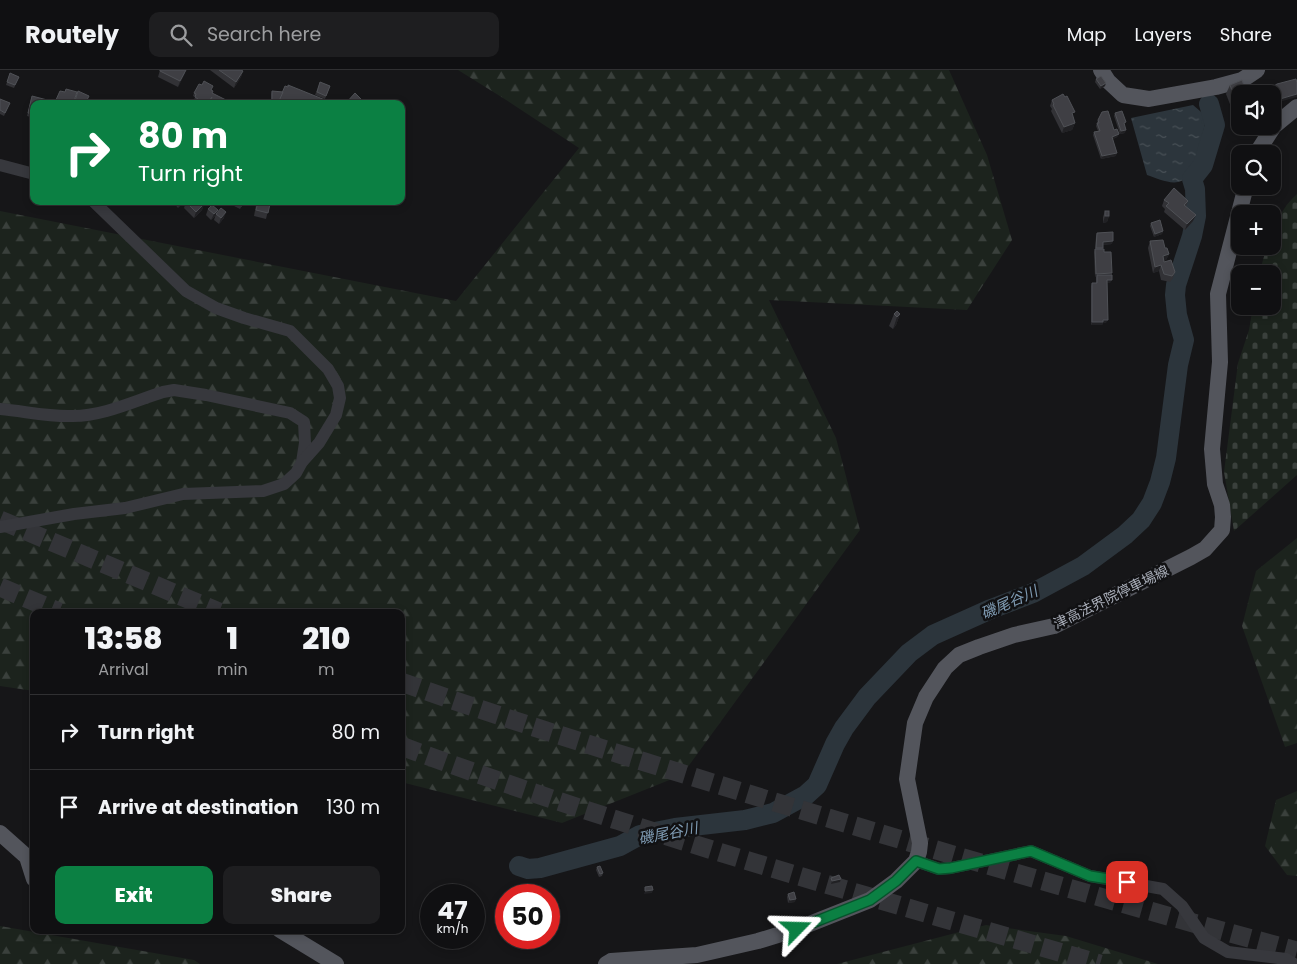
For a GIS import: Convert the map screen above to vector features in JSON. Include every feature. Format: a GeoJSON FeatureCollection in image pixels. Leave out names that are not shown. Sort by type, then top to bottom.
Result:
{"type":"FeatureCollection","features":[{"type":"Feature","properties":{"kind":"main road"},"geometry":{"type":"LineString","coordinates":[[1101,70],[1108,81],[1123,95],[1149,99],[1216,87],[1242,80],[1257,70]]}},
{"type":"Feature","properties":{"kind":"main road"},"geometry":{"type":"LineString","coordinates":[[1262,145],[1274,126],[1297,107]]}},
{"type":"Feature","properties":{"kind":"main road","name":"津高法界院停車場線"},"geometry":{"type":"LineString","coordinates":[[916,861],[920,852],[920,843],[907,779],[915,723],[926,697],[945,668],[959,655],[978,647],[1014,635],[1054,626],[1191,557],[1205,549],[1222,530],[1222,505],[1214,484],[1212,449],[1220,362],[1218,294],[1244,195]]}},
{"type":"Feature","properties":{"kind":"main road"},"geometry":{"type":"LineString","coordinates":[[0,833],[28,857],[30,864]]}},
{"type":"Feature","properties":{"kind":"main road"},"geometry":{"type":"LineString","coordinates":[[606,964],[611,961],[697,955],[758,941],[797,929],[870,900],[896,881],[916,861]]}},
{"type":"Feature","properties":{"kind":"main road"},"geometry":{"type":"LineString","coordinates":[[287,934],[336,964]]}},
{"type":"Feature","properties":{"kind":"street"},"geometry":{"type":"LineString","coordinates":[[0,165],[30,173]]}},
{"type":"Feature","properties":{"kind":"street"},"geometry":{"type":"LineString","coordinates":[[0,527],[74,514],[125,508],[183,494],[263,491],[284,484],[296,473],[302,462],[319,443],[336,415],[340,398],[338,386],[328,369],[290,331],[216,308],[186,290],[96,205]]}},
{"type":"Feature","properties":{"kind":"street"},"geometry":{"type":"LineString","coordinates":[[0,408],[40,415],[74,416],[96,414],[174,390],[206,395],[290,413],[304,422],[302,462]]}},
{"type":"Feature","properties":{"kind":"street"},"geometry":{"type":"LineString","coordinates":[[916,861],[939,869],[951,868],[1031,851],[1090,876],[1163,889],[1182,906],[1204,938],[1228,952],[1286,959],[1294,964]]}},
{"type":"Feature","properties":{"kind":"green space"},"geometry":{"type":"Polygon","coordinates":[[[458,70],[949,70],[987,155],[1012,240],[967,310],[769,300],[836,438],[860,530],[682,775],[562,823],[405,783],[405,609],[30,609],[30,690],[0,686],[0,211],[456,301],[579,148],[458,70]]]}},
{"type":"Feature","properties":{"kind":"green space"},"geometry":{"type":"Polygon","coordinates":[[[1297,194],[1297,475],[1234,531],[1224,472],[1238,363],[1249,330],[1252,315],[1281,315],[1281,265],[1262,265],[1264,255],[1281,255],[1281,214],[1297,194]]]}},
{"type":"Feature","properties":{"kind":"green space"},"geometry":{"type":"Polygon","coordinates":[[[1297,538],[1297,743],[1285,747],[1242,626],[1256,571],[1297,538]]]}},
{"type":"Feature","properties":{"kind":"green space"},"geometry":{"type":"Polygon","coordinates":[[[1297,791],[1297,876],[1287,875],[1265,846],[1276,800],[1297,791]]]}},
{"type":"Feature","properties":{"kind":"green space"},"geometry":{"type":"Polygon","coordinates":[[[986,925],[1066,936],[1158,964],[837,964],[986,925]]]}},
{"type":"Feature","properties":{"kind":"green space"},"geometry":{"type":"Polygon","coordinates":[[[0,926],[30,931],[30,934],[46,934],[194,960],[200,964],[0,964],[0,926]]]}},
{"type":"Feature","properties":{"kind":"water"},"geometry":{"type":"Polygon","coordinates":[[[1193,105],[1207,117],[1194,164],[1189,173],[1178,182],[1162,180],[1147,175],[1131,118],[1193,105]]]}},
{"type":"Feature","properties":{"kind":"building"},"geometry":{"type":"Polygon","coordinates":[[[160,70],[186,70],[180,81],[160,70]]]}},
{"type":"Feature","properties":{"kind":"building"},"geometry":{"type":"Polygon","coordinates":[[[219,70],[241,70],[243,71],[236,82],[219,70]]]}},
{"type":"Feature","properties":{"kind":"building"},"geometry":{"type":"Polygon","coordinates":[[[10,73],[19,77],[15,85],[7,82],[10,73]]]}},
{"type":"Feature","properties":{"kind":"building"},"geometry":{"type":"Polygon","coordinates":[[[1101,76],[1106,83],[1101,86],[1096,79],[1101,76]]]}},
{"type":"Feature","properties":{"kind":"building"},"geometry":{"type":"Polygon","coordinates":[[[1296,79],[1297,94],[1281,99],[1281,85],[1276,85],[1296,79]]]}},
{"type":"Feature","properties":{"kind":"building"},"geometry":{"type":"Polygon","coordinates":[[[1242,80],[1244,85],[1231,85],[1231,88],[1230,85],[1242,80]]]}},
{"type":"Feature","properties":{"kind":"building"},"geometry":{"type":"Polygon","coordinates":[[[204,81],[213,86],[212,93],[226,100],[210,100],[212,97],[210,100],[199,100],[195,97],[196,94],[194,93],[199,84],[202,85],[204,81]]]}},
{"type":"Feature","properties":{"kind":"building"},"geometry":{"type":"Polygon","coordinates":[[[320,82],[330,86],[326,96],[317,92],[320,82]]]}},
{"type":"Feature","properties":{"kind":"building"},"geometry":{"type":"Polygon","coordinates":[[[288,85],[325,100],[279,100],[285,86],[288,87],[288,85]]]}},
{"type":"Feature","properties":{"kind":"building"},"geometry":{"type":"Polygon","coordinates":[[[66,89],[77,92],[74,100],[56,100],[60,91],[65,92],[66,89]]]}},
{"type":"Feature","properties":{"kind":"building"},"geometry":{"type":"Polygon","coordinates":[[[78,91],[89,96],[87,100],[75,100],[78,91]]]}},
{"type":"Feature","properties":{"kind":"building"},"geometry":{"type":"Polygon","coordinates":[[[272,91],[283,92],[279,100],[272,100],[272,91]]]}},
{"type":"Feature","properties":{"kind":"building"},"geometry":{"type":"Polygon","coordinates":[[[355,93],[362,100],[349,100],[355,93]]]}},
{"type":"Feature","properties":{"kind":"building"},"geometry":{"type":"Polygon","coordinates":[[[1063,94],[1065,97],[1067,96],[1075,112],[1072,113],[1075,123],[1064,127],[1052,100],[1063,94]]]}},
{"type":"Feature","properties":{"kind":"building"},"geometry":{"type":"Polygon","coordinates":[[[32,96],[47,100],[31,100],[32,96]]]}},
{"type":"Feature","properties":{"kind":"building"},"geometry":{"type":"Polygon","coordinates":[[[0,99],[10,103],[5,113],[0,110],[0,99]]]}},
{"type":"Feature","properties":{"kind":"building"},"geometry":{"type":"Polygon","coordinates":[[[1108,111],[1114,130],[1117,129],[1119,134],[1112,137],[1117,153],[1102,156],[1094,132],[1100,131],[1097,123],[1099,123],[1098,120],[1102,112],[1108,111]]]}},
{"type":"Feature","properties":{"kind":"building"},"geometry":{"type":"Polygon","coordinates":[[[1122,111],[1126,122],[1124,123],[1126,130],[1121,131],[1115,113],[1122,111]]]}},
{"type":"Feature","properties":{"kind":"building"},"geometry":{"type":"Polygon","coordinates":[[[1174,188],[1188,201],[1184,205],[1196,215],[1187,224],[1166,206],[1169,203],[1164,200],[1174,188]]]}},
{"type":"Feature","properties":{"kind":"building"},"geometry":{"type":"Polygon","coordinates":[[[189,205],[203,205],[196,212],[189,205]]]}},
{"type":"Feature","properties":{"kind":"building"},"geometry":{"type":"Polygon","coordinates":[[[212,205],[218,210],[214,214],[208,209],[212,205]]]}},
{"type":"Feature","properties":{"kind":"building"},"geometry":{"type":"Polygon","coordinates":[[[257,205],[270,205],[268,213],[256,210],[257,205]]]}},
{"type":"Feature","properties":{"kind":"building"},"geometry":{"type":"Polygon","coordinates":[[[221,208],[226,212],[221,218],[216,214],[221,208]]]}},
{"type":"Feature","properties":{"kind":"building"},"geometry":{"type":"Polygon","coordinates":[[[1105,211],[1109,211],[1109,216],[1105,216],[1105,211]]]}},
{"type":"Feature","properties":{"kind":"building"},"geometry":{"type":"Polygon","coordinates":[[[1160,220],[1163,231],[1155,234],[1151,223],[1160,220]]]}},
{"type":"Feature","properties":{"kind":"building"},"geometry":{"type":"Polygon","coordinates":[[[1113,232],[1113,241],[1103,242],[1103,248],[1096,248],[1097,233],[1113,232]]]}},
{"type":"Feature","properties":{"kind":"building"},"geometry":{"type":"Polygon","coordinates":[[[1163,240],[1169,254],[1163,256],[1164,262],[1171,260],[1175,272],[1172,276],[1164,274],[1161,265],[1155,267],[1150,241],[1163,240]]]}},
{"type":"Feature","properties":{"kind":"building"},"geometry":{"type":"Polygon","coordinates":[[[1095,249],[1104,249],[1104,252],[1111,252],[1112,273],[1096,274],[1095,249]]]}},
{"type":"Feature","properties":{"kind":"building"},"geometry":{"type":"Polygon","coordinates":[[[1097,275],[1112,275],[1112,280],[1107,280],[1108,320],[1103,320],[1103,322],[1092,322],[1092,283],[1097,283],[1097,275]]]}},
{"type":"Feature","properties":{"kind":"building"},"geometry":{"type":"Polygon","coordinates":[[[897,311],[900,314],[897,317],[894,314],[897,311]]]}},
{"type":"Feature","properties":{"kind":"building"},"geometry":{"type":"Polygon","coordinates":[[[600,866],[603,873],[600,874],[597,867],[600,866]]]}},
{"type":"Feature","properties":{"kind":"building"},"geometry":{"type":"Polygon","coordinates":[[[839,875],[841,879],[832,881],[831,878],[839,875]]]}},
{"type":"Feature","properties":{"kind":"building"},"geometry":{"type":"Polygon","coordinates":[[[652,886],[653,890],[645,891],[645,887],[652,886]]]}},
{"type":"Feature","properties":{"kind":"building"},"geometry":{"type":"Polygon","coordinates":[[[794,892],[796,899],[790,900],[788,894],[794,892]]]}},
{"type":"Feature","properties":{"kind":"waterway","name":"磯尾谷川"},"geometry":{"type":"LineString","coordinates":[[519,866],[528,869],[540,868],[620,846],[640,835],[675,828],[745,820],[773,813],[806,795],[817,785],[844,728],[867,697],[909,653],[933,635],[991,609],[1033,593],[1083,566],[1125,535],[1141,520],[1152,503],[1166,458],[1178,365],[1184,340],[1177,315],[1176,285],[1192,236],[1196,216],[1195,189],[1192,179],[1203,165],[1215,125],[1209,104]]}},
{"type":"Feature","properties":{"kind":"waterway"},"geometry":{"type":"LineString","coordinates":[[1203,122],[1214,121]]}},
{"type":"Feature","properties":{"kind":"tunnel"},"geometry":{"type":"LineString","coordinates":[[0,520],[212,609]]}},
{"type":"Feature","properties":{"kind":"tunnel"},"geometry":{"type":"LineString","coordinates":[[0,587],[52,609]]}},
{"type":"Feature","properties":{"kind":"tunnel"},"geometry":{"type":"LineString","coordinates":[[405,683],[538,728],[768,800],[1032,878],[1297,951]]}},
{"type":"Feature","properties":{"kind":"tunnel"},"geometry":{"type":"LineString","coordinates":[[405,747],[487,777],[661,834],[1100,964]]}},
{"type":"Feature","properties":{"kind":"route"},"geometry":{"type":"LineString","coordinates":[[797,929],[870,900],[896,881],[916,861],[939,869],[951,868],[1031,851],[1090,876],[1127,882]]}}]}
